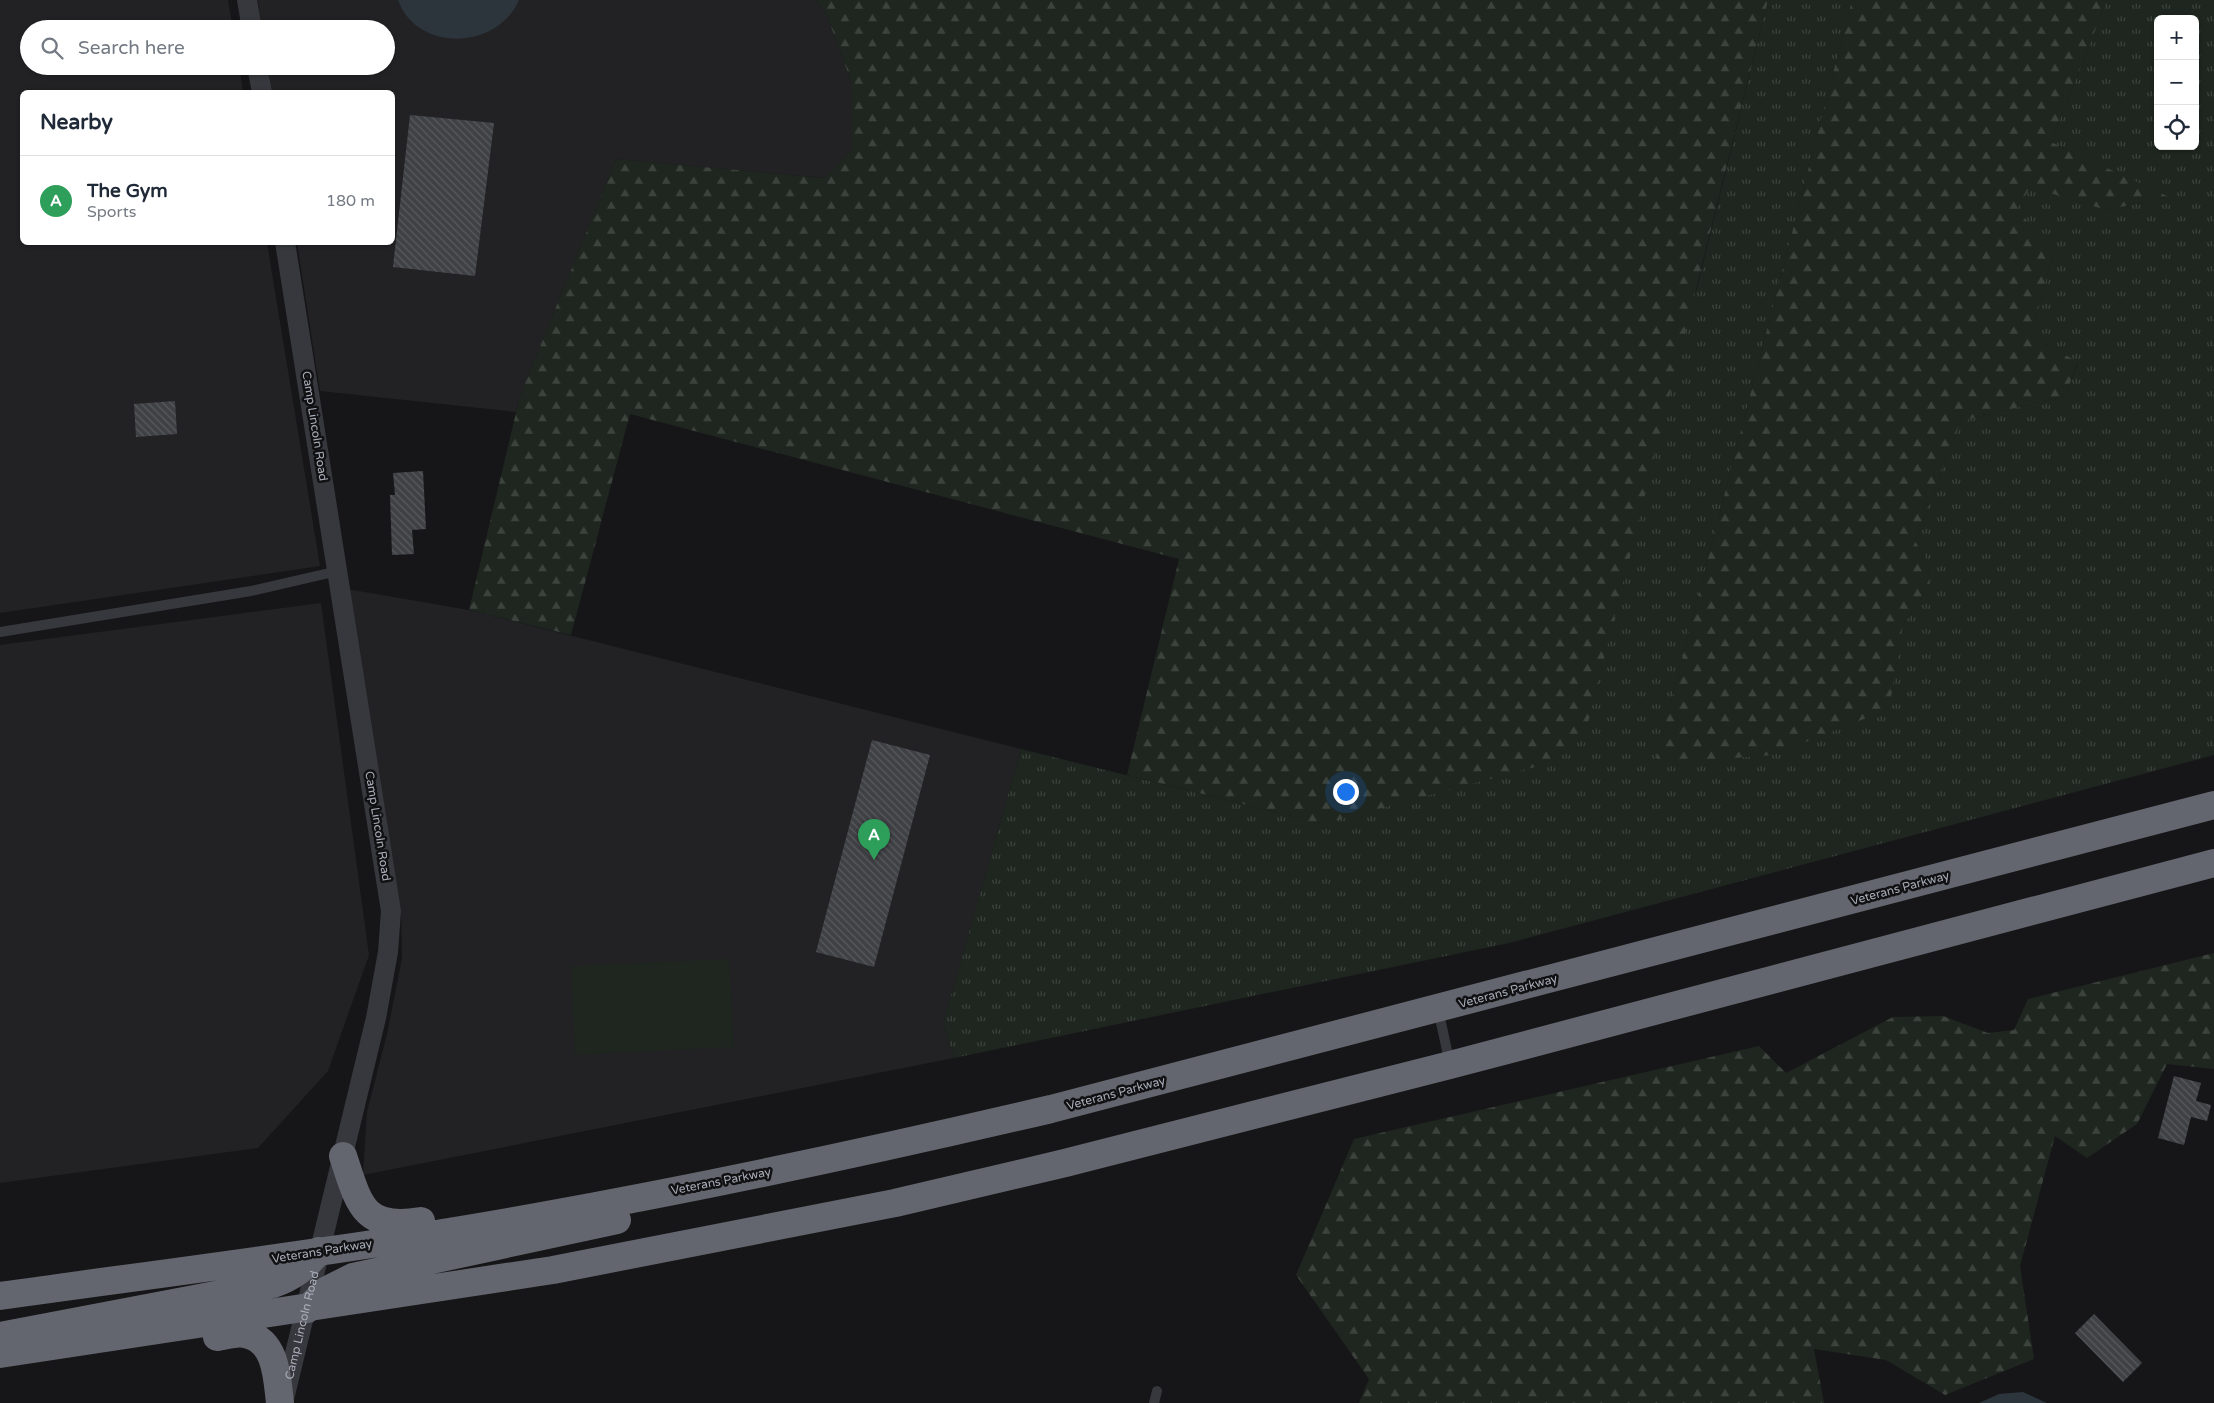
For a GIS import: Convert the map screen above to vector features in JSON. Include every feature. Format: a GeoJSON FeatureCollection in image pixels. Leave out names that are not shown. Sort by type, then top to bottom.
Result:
{"type":"FeatureCollection","features":[{"type":"Feature","properties":{"kind":"highway","name":"Veterans Parkway"},"geometry":{"type":"LineString","coordinates":[[0,1296],[320,1251],[535,1217],[857,1154],[1051,1109],[2214,805]]}},
{"type":"Feature","properties":{"kind":"highway"},"geometry":{"type":"LineString","coordinates":[[0,1354],[307,1309],[553,1270],[895,1203],[1075,1160],[1450,1065],[2212,863]]}},
{"type":"Feature","properties":{"kind":"highway"},"geometry":{"type":"LineString","coordinates":[[343,1156],[354,1190],[364,1210],[374,1218],[396,1224],[640,1183],[674,1190]]}},
{"type":"Feature","properties":{"kind":"highway"},"geometry":{"type":"LineString","coordinates":[[307,1309],[327,1290],[353,1277],[717,1196],[747,1176]]}},
{"type":"Feature","properties":{"kind":"highway"},"geometry":{"type":"LineString","coordinates":[[0,1336],[273,1284],[289,1278],[307,1265],[320,1251]]}},
{"type":"Feature","properties":{"kind":"highway"},"geometry":{"type":"LineString","coordinates":[[0,1363],[18,1366],[244,1334],[255,1338],[272,1354],[281,1403]]}},
{"type":"Feature","properties":{"kind":"street"},"geometry":{"type":"LineString","coordinates":[[247,0],[250,20]]}},
{"type":"Feature","properties":{"kind":"street"},"geometry":{"type":"LineString","coordinates":[[259,75],[262,90]]}},
{"type":"Feature","properties":{"kind":"street","name":"Camp Lincoln Road"},"geometry":{"type":"LineString","coordinates":[[281,1403],[307,1309],[376,1018],[388,952],[391,910],[285,245]]}},
{"type":"Feature","properties":{"kind":"lane"},"geometry":{"type":"LineString","coordinates":[[0,632],[251,591],[338,571]]}},
{"type":"Feature","properties":{"kind":"lane"},"geometry":{"type":"LineString","coordinates":[[1438,1009],[1450,1065]]}},
{"type":"Feature","properties":{"kind":"lane"},"geometry":{"type":"LineString","coordinates":[[1154,1403],[1157,1391]]}},
{"type":"Feature","properties":{"kind":"shaded area"},"geometry":{"type":"Polygon","coordinates":[[[0,0],[228,0],[231,20],[20,20],[20,75],[240,75],[243,90],[20,90],[20,245],[267,245],[320,566],[0,613],[0,0]]]}},
{"type":"Feature","properties":{"kind":"shaded area"},"geometry":{"type":"Polygon","coordinates":[[[258,0],[816,0],[827,16],[852,84],[852,149],[826,178],[616,159],[520,396],[516,412],[320,391],[297,245],[395,245],[395,90],[272,90],[269,75],[395,75],[395,20],[261,20],[258,0]]]}},
{"type":"Feature","properties":{"kind":"shaded area"},"geometry":{"type":"Polygon","coordinates":[[[398,0],[519,0],[509,17],[494,29],[476,36],[458,39],[439,36],[422,29],[408,17],[398,0]]]}},
{"type":"Feature","properties":{"kind":"shaded area"},"geometry":{"type":"Polygon","coordinates":[[[347,589],[469,610],[1021,749],[943,1024],[954,1058],[363,1175],[367,1112],[387,1034],[402,958],[401,911],[347,589]]]}},
{"type":"Feature","properties":{"kind":"shaded area"},"geometry":{"type":"Polygon","coordinates":[[[321,603],[369,955],[328,1071],[258,1148],[0,1183],[0,645],[321,603]]]}},
{"type":"Feature","properties":{"kind":"shaded area"},"geometry":{"type":"Polygon","coordinates":[[[2023,1392],[2047,1403],[1979,1403],[1999,1394],[2023,1392]]]}},
{"type":"Feature","properties":{"kind":"green space"},"geometry":{"type":"Polygon","coordinates":[[[816,0],[1768,0],[1588,723],[1557,761],[1323,824],[1127,775],[1179,559],[630,414],[571,635],[469,610],[520,396],[616,159],[825,178],[852,149],[852,84],[827,16],[816,0]]]}},
{"type":"Feature","properties":{"kind":"green space"},"geometry":{"type":"Polygon","coordinates":[[[1768,0],[1852,0],[1655,764],[1888,709],[1903,625],[1930,586],[1928,563],[1915,541],[1961,421],[2065,396],[2078,363],[2031,336],[2052,257],[2017,209],[2030,186],[2106,210],[2168,197],[2051,142],[2107,0],[2214,0],[2214,755],[1509,943],[954,1058],[943,1024],[1021,749],[1323,824],[1696,292],[1768,0]]]}},
{"type":"Feature","properties":{"kind":"green space"},"geometry":{"type":"Polygon","coordinates":[[[1852,0],[2107,0],[2051,142],[2169,197],[2106,210],[2030,187],[2018,208],[2052,257],[2031,336],[2078,362],[2065,396],[1961,421],[1915,541],[1928,563],[1930,586],[1903,625],[1889,709],[1773,755],[1655,764],[1852,0]]]}},
{"type":"Feature","properties":{"kind":"green space"},"geometry":{"type":"Polygon","coordinates":[[[2214,953],[2214,1069],[2167,1064],[2137,1124],[2087,1158],[2055,1136],[2020,1266],[2034,1359],[1945,1395],[1886,1360],[1814,1349],[1824,1403],[1359,1403],[1369,1379],[1296,1275],[1354,1139],[1759,1046],[1786,1073],[1893,1017],[1943,1016],[1988,1033],[2014,1030],[2028,999],[2214,953]]]}},
{"type":"Feature","properties":{"kind":"green space"},"geometry":{"type":"Polygon","coordinates":[[[729,959],[734,1047],[575,1055],[571,966],[729,959]]]}},
{"type":"Feature","properties":{"kind":"building"},"geometry":{"type":"Polygon","coordinates":[[[410,115],[494,123],[475,276],[393,267],[410,115]]]}},
{"type":"Feature","properties":{"kind":"building"},"geometry":{"type":"Polygon","coordinates":[[[175,401],[177,434],[136,437],[134,404],[175,401]]]}},
{"type":"Feature","properties":{"kind":"building"},"geometry":{"type":"Polygon","coordinates":[[[423,471],[426,529],[412,530],[414,554],[392,555],[390,495],[395,495],[393,473],[423,471]]]}},
{"type":"Feature","properties":{"kind":"building"},"geometry":{"type":"Polygon","coordinates":[[[872,740],[930,755],[874,967],[816,952],[872,740]]]}},
{"type":"Feature","properties":{"kind":"building"},"geometry":{"type":"Polygon","coordinates":[[[2174,1076],[2201,1083],[2196,1101],[2211,1105],[2207,1121],[2191,1117],[2184,1145],[2158,1138],[2174,1076]]]}},
{"type":"Feature","properties":{"kind":"building"},"geometry":{"type":"Polygon","coordinates":[[[2094,1314],[2142,1363],[2123,1382],[2075,1333],[2094,1314]]]}},
{"type":"Feature","properties":{"kind":"place","name":"The Gym"},"geometry":{"type":"Point","coordinates":[874,860]}}]}
